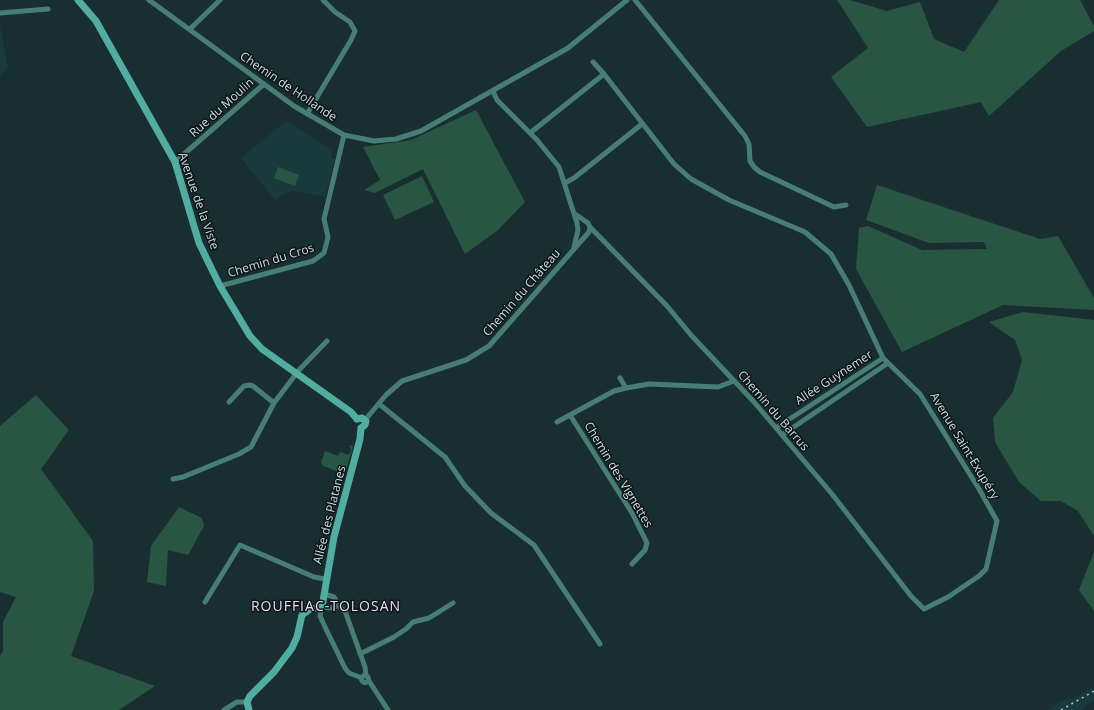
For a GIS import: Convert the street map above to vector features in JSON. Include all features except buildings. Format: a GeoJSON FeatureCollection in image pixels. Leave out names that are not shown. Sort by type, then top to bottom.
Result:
{"type":"FeatureCollection","features":[{"type":"Feature","properties":{"kind":"street","name":"Avenue de la Viste"},"geometry":{"type":"LineString","coordinates":[[78,0],[96,21],[175,162],[199,243],[220,286],[250,336],[262,349],[351,412],[357,419]]}},
{"type":"Feature","properties":{"kind":"street","name":"Chemin de Hollande"},"geometry":{"type":"LineString","coordinates":[[149,0],[307,114],[344,135],[374,141],[404,138],[421,131],[493,91],[568,48],[627,0]]}},
{"type":"Feature","properties":{"kind":"street"},"geometry":{"type":"LineString","coordinates":[[190,29],[220,0]]}},
{"type":"Feature","properties":{"kind":"street"},"geometry":{"type":"LineString","coordinates":[[307,114],[351,40],[354,31],[350,22],[328,6],[323,0]]}},
{"type":"Feature","properties":{"kind":"street"},"geometry":{"type":"LineString","coordinates":[[635,0],[745,136],[749,144],[750,162],[754,167],[760,172],[834,207],[846,205]]}},
{"type":"Feature","properties":{"kind":"street"},"geometry":{"type":"LineString","coordinates":[[0,14],[48,9]]}},
{"type":"Feature","properties":{"kind":"street","name":"Avenue Saint-Exupéry"},"geometry":{"type":"LineString","coordinates":[[593,62],[674,164],[691,179],[729,200],[805,232],[831,254],[849,285],[883,358],[920,394],[980,489],[997,521],[986,569],[980,576],[948,597],[924,609]]}},
{"type":"Feature","properties":{"kind":"street"},"geometry":{"type":"LineString","coordinates":[[530,133],[604,74]]}},
{"type":"Feature","properties":{"kind":"street","name":"Rue du Moulin"},"geometry":{"type":"LineString","coordinates":[[175,162],[264,84]]}},
{"type":"Feature","properties":{"kind":"street","name":"Chemin du Château"},"geometry":{"type":"LineString","coordinates":[[493,91],[497,100],[551,155],[559,167],[575,214],[578,228],[573,250]]}},
{"type":"Feature","properties":{"kind":"street"},"geometry":{"type":"LineString","coordinates":[[565,183],[574,178],[642,124]]}},
{"type":"Feature","properties":{"kind":"street","name":"Chemin du Cros"},"geometry":{"type":"LineString","coordinates":[[220,286],[313,261],[324,253],[328,238],[324,219],[344,135]]}},
{"type":"Feature","properties":{"kind":"street"},"geometry":{"type":"LineString","coordinates":[[575,214],[588,223],[590,227],[586,234]]}},
{"type":"Feature","properties":{"kind":"street"},"geometry":{"type":"LineString","coordinates":[[584,221],[580,223],[578,228],[581,234],[597,235]]}},
{"type":"Feature","properties":{"kind":"street","name":"Chemin du Barrus"},"geometry":{"type":"LineString","coordinates":[[590,227],[667,306],[691,336],[782,434],[832,494],[911,596],[924,609]]}},
{"type":"Feature","properties":{"kind":"street","name":"Chemin du Château"},"geometry":{"type":"LineString","coordinates":[[365,420],[393,388],[408,378],[461,362],[478,354],[489,346],[586,234]]}},
{"type":"Feature","properties":{"kind":"street"},"geometry":{"type":"LineString","coordinates":[[173,479],[192,474],[239,454],[251,447],[274,403],[296,373],[327,341]]}},
{"type":"Feature","properties":{"kind":"street","name":"Allée Guynemer"},"geometry":{"type":"LineString","coordinates":[[776,428],[883,358]]}},
{"type":"Feature","properties":{"kind":"street","name":"Allée Guynemer"},"geometry":{"type":"LineString","coordinates":[[782,434],[888,363]]}},
{"type":"Feature","properties":{"kind":"street"},"geometry":{"type":"LineString","coordinates":[[620,378],[626,388]]}},
{"type":"Feature","properties":{"kind":"street"},"geometry":{"type":"LineString","coordinates":[[557,422],[614,391],[626,388],[649,384],[718,386],[734,381]]}},
{"type":"Feature","properties":{"kind":"street"},"geometry":{"type":"LineString","coordinates":[[229,402],[244,386],[248,385],[253,386],[274,403]]}},
{"type":"Feature","properties":{"kind":"street"},"geometry":{"type":"LineString","coordinates":[[379,404],[445,457],[469,491],[491,513],[534,545],[600,644]]}},
{"type":"Feature","properties":{"kind":"street","name":"Chemin des Vignettes"},"geometry":{"type":"LineString","coordinates":[[570,416],[632,513],[647,543],[645,550],[632,564]]}},
{"type":"Feature","properties":{"kind":"street"},"geometry":{"type":"LineString","coordinates":[[362,418],[365,420],[365,425],[361,428],[356,425],[357,419],[362,418]]}},
{"type":"Feature","properties":{"kind":"street","name":"Allée des Platanes"},"geometry":{"type":"LineString","coordinates":[[322,607],[325,579],[334,537],[360,439],[361,428]]}},
{"type":"Feature","properties":{"kind":"street"},"geometry":{"type":"LineString","coordinates":[[205,602],[240,545],[314,577],[325,579]]}},
{"type":"Feature","properties":{"kind":"street"},"geometry":{"type":"LineString","coordinates":[[324,594],[334,597],[337,605],[344,611],[360,654],[364,676],[363,682],[368,681],[388,710]]}},
{"type":"Feature","properties":{"kind":"street"},"geometry":{"type":"LineString","coordinates":[[360,654],[394,637],[406,629],[412,622],[429,618],[453,603]]}},
{"type":"Feature","properties":{"kind":"street"},"geometry":{"type":"LineString","coordinates":[[248,710],[247,702],[250,696],[271,675],[292,648],[297,637],[302,614],[310,609],[322,607],[332,608],[337,605]]}},
{"type":"Feature","properties":{"kind":"street"},"geometry":{"type":"LineString","coordinates":[[322,607],[320,616],[345,668],[349,674],[364,676]]}},
{"type":"Feature","properties":{"kind":"street"},"geometry":{"type":"LineString","coordinates":[[224,710],[237,702],[247,702]]}},
{"type":"Feature","properties":{"kind":"shaded area"},"geometry":{"type":"Polygon","coordinates":[[[0,25],[8,68],[0,76],[0,25]]]}},
{"type":"Feature","properties":{"kind":"shaded area"},"geometry":{"type":"Polygon","coordinates":[[[286,121],[332,150],[331,157],[335,159],[325,197],[292,190],[275,200],[241,158],[286,121]]]}},
{"type":"Feature","properties":{"kind":"shaded area"},"geometry":{"type":"Polygon","coordinates":[[[1094,687],[1094,700],[1080,710],[1047,710],[1065,699],[1074,698],[1094,687]]]}},
{"type":"Feature","properties":{"kind":"green space"},"geometry":{"type":"Polygon","coordinates":[[[837,0],[850,0],[887,11],[920,2],[934,39],[964,52],[999,0],[1080,0],[1094,26],[1094,31],[1061,51],[989,116],[981,102],[867,127],[831,77],[868,48],[837,0]]]}},
{"type":"Feature","properties":{"kind":"green space"},"geometry":{"type":"Polygon","coordinates":[[[476,110],[525,202],[498,230],[465,254],[423,169],[375,193],[364,190],[380,180],[363,147],[411,140],[476,110]]]}},
{"type":"Feature","properties":{"kind":"green space"},"geometry":{"type":"Polygon","coordinates":[[[278,167],[299,175],[295,186],[274,178],[278,167]]]}},
{"type":"Feature","properties":{"kind":"green space"},"geometry":{"type":"Polygon","coordinates":[[[422,176],[434,202],[395,220],[383,195],[422,176]]]}},
{"type":"Feature","properties":{"kind":"green space"},"geometry":{"type":"Polygon","coordinates":[[[877,185],[1040,239],[1058,236],[1094,298],[1094,310],[1003,305],[902,352],[856,269],[859,228],[868,226],[922,250],[987,249],[984,242],[929,243],[866,220],[877,185]]]}},
{"type":"Feature","properties":{"kind":"green space"},"geometry":{"type":"Polygon","coordinates":[[[1023,312],[1094,320],[1094,536],[1078,511],[1061,501],[1041,501],[1019,482],[995,442],[993,418],[1013,392],[1022,360],[1015,340],[989,322],[1023,312]]]}},
{"type":"Feature","properties":{"kind":"green space"},"geometry":{"type":"Polygon","coordinates":[[[36,395],[69,430],[41,469],[93,541],[94,591],[71,656],[155,686],[119,710],[0,710],[0,656],[3,651],[3,622],[16,597],[0,592],[0,426],[36,395]]]}},
{"type":"Feature","properties":{"kind":"green space"},"geometry":{"type":"Polygon","coordinates":[[[349,445],[353,446],[345,474],[323,466],[321,462],[325,451],[338,456],[340,452],[349,455],[351,449],[349,445]]]}},
{"type":"Feature","properties":{"kind":"green space"},"geometry":{"type":"Polygon","coordinates":[[[179,507],[202,518],[204,526],[188,555],[168,550],[166,586],[147,582],[151,546],[179,507]]]}},
{"type":"Feature","properties":{"kind":"green space"},"geometry":{"type":"Polygon","coordinates":[[[1094,552],[1094,611],[1079,590],[1094,552]]]}},
{"type":"Feature","properties":{"kind":"railway"},"geometry":{"type":"LineString","coordinates":[[1061,710],[1094,691]]}},
{"type":"Feature","properties":{"kind":"district","name":"ROUFFIAC-TOLOSAN"},"geometry":{"type":"Point","coordinates":[326,607]}}]}
